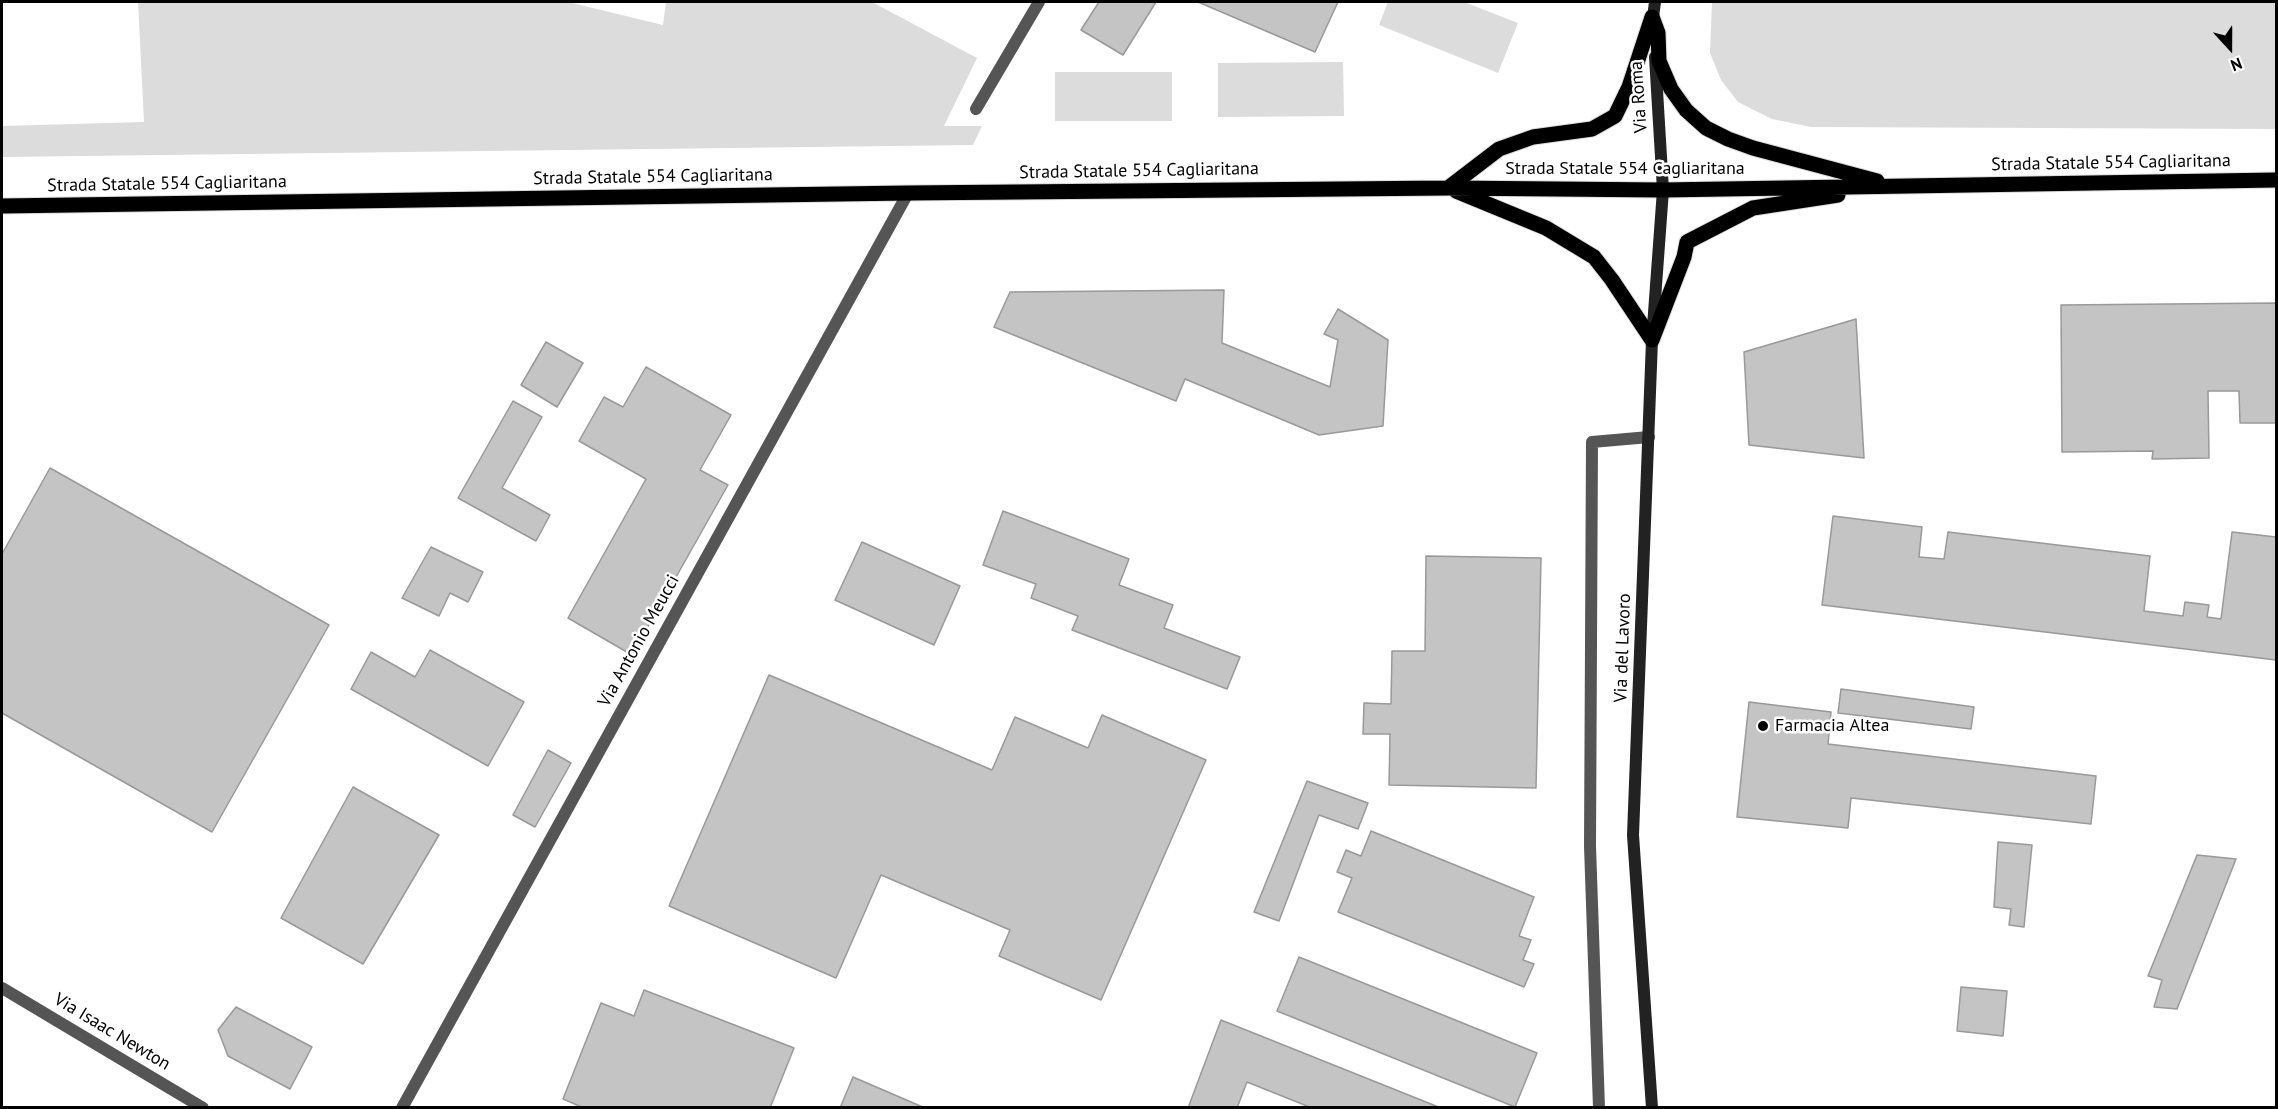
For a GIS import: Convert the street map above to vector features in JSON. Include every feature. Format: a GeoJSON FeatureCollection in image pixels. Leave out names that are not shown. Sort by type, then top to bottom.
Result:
{"type":"FeatureCollection","features":[{"type":"Feature","properties":{"kind":"main road","name":"Via Roma"},"geometry":{"type":"LineString","coordinates":[[1655,2],[1652,17],[1663,190]]}},
{"type":"Feature","properties":{"kind":"main road"},"geometry":{"type":"LineString","coordinates":[[1652,17],[1658,33],[1659,61],[1671,90],[1686,110],[1706,128],[1753,148],[1895,186]]}},
{"type":"Feature","properties":{"kind":"main road"},"geometry":{"type":"LineString","coordinates":[[1652,17],[1629,87],[1615,116],[1592,129],[1533,137],[1498,149],[1448,188],[1546,228],[1594,257],[1652,340]]}},
{"type":"Feature","properties":{"kind":"main road","name":"Strada Statale 554 Cagliaritana"},"geometry":{"type":"LineString","coordinates":[[2,206],[908,192],[1448,188],[1663,190],[2277,180]]}},
{"type":"Feature","properties":{"kind":"main road"},"geometry":{"type":"LineString","coordinates":[[1652,340],[1684,257],[1687,242],[1753,208],[1895,186]]}},
{"type":"Feature","properties":{"kind":"main road","name":"Via del Lavoro"},"geometry":{"type":"LineString","coordinates":[[1652,1107],[1634,835],[1652,340],[1663,190]]}},
{"type":"Feature","properties":{"kind":"street"},"geometry":{"type":"LineString","coordinates":[[976,109],[1039,2]]}},
{"type":"Feature","properties":{"kind":"street","name":"Via Antonio Meucci"},"geometry":{"type":"LineString","coordinates":[[402,1107],[908,192]]}},
{"type":"Feature","properties":{"kind":"street"},"geometry":{"type":"LineString","coordinates":[[1599,1107],[1590,846],[1592,442],[1649,437]]}},
{"type":"Feature","properties":{"kind":"street","name":"Via Isaac Newton"},"geometry":{"type":"LineString","coordinates":[[2,988],[203,1107]]}},
{"type":"Feature","properties":{"kind":"shaded area"},"geometry":{"type":"Polygon","coordinates":[[[138,2],[568,2],[663,25],[666,2],[872,2],[977,58],[944,126],[982,126],[973,145],[2,157],[2,126],[144,122],[138,2]]]}},
{"type":"Feature","properties":{"kind":"shaded area"},"geometry":{"type":"Polygon","coordinates":[[[1388,2],[1464,2],[1518,23],[1498,73],[1379,25],[1388,2]]]}},
{"type":"Feature","properties":{"kind":"shaded area"},"geometry":{"type":"Polygon","coordinates":[[[1712,2],[2276,2],[2276,129],[1811,127],[1772,119],[1738,102],[1721,80],[1710,53],[1712,2]]]}},
{"type":"Feature","properties":{"kind":"shaded area"},"geometry":{"type":"Polygon","coordinates":[[[1343,62],[1344,116],[1218,117],[1218,63],[1343,62]]]}},
{"type":"Feature","properties":{"kind":"shaded area"},"geometry":{"type":"Polygon","coordinates":[[[1055,72],[1172,72],[1172,121],[1055,121],[1055,72]]]}},
{"type":"Feature","properties":{"kind":"building"},"geometry":{"type":"Polygon","coordinates":[[[1099,2],[1156,2],[1123,55],[1081,30],[1099,2]]]}},
{"type":"Feature","properties":{"kind":"building"},"geometry":{"type":"Polygon","coordinates":[[[1198,2],[1338,2],[1315,52],[1198,2]]]}},
{"type":"Feature","properties":{"kind":"building"},"geometry":{"type":"Polygon","coordinates":[[[1224,290],[1222,343],[1330,387],[1338,340],[1324,334],[1338,309],[1388,340],[1383,426],[1319,435],[1185,379],[1176,401],[994,327],[1010,292],[1224,290]]]}},
{"type":"Feature","properties":{"kind":"building"},"geometry":{"type":"Polygon","coordinates":[[[2276,303],[2276,423],[2240,423],[2239,391],[2208,391],[2209,458],[2152,459],[2153,451],[2062,452],[2061,305],[2276,303]]]}},
{"type":"Feature","properties":{"kind":"building"},"geometry":{"type":"Polygon","coordinates":[[[1856,319],[1864,458],[1749,445],[1744,352],[1856,319]]]}},
{"type":"Feature","properties":{"kind":"building"},"geometry":{"type":"Polygon","coordinates":[[[546,342],[583,363],[557,407],[521,385],[546,342]]]}},
{"type":"Feature","properties":{"kind":"building"},"geometry":{"type":"Polygon","coordinates":[[[646,367],[731,415],[700,470],[728,485],[632,655],[568,618],[646,479],[579,441],[604,397],[623,407],[646,367]]]}},
{"type":"Feature","properties":{"kind":"building"},"geometry":{"type":"Polygon","coordinates":[[[513,401],[542,417],[502,488],[550,515],[536,541],[458,498],[513,401]]]}},
{"type":"Feature","properties":{"kind":"building"},"geometry":{"type":"Polygon","coordinates":[[[50,468],[329,625],[212,832],[2,713],[2,554],[50,468]]]}},
{"type":"Feature","properties":{"kind":"building"},"geometry":{"type":"Polygon","coordinates":[[[1003,511],[1129,559],[1119,585],[1173,605],[1164,628],[1240,657],[1227,689],[1072,630],[1078,616],[1031,598],[1036,584],[983,565],[1003,511]]]}},
{"type":"Feature","properties":{"kind":"building"},"geometry":{"type":"Polygon","coordinates":[[[1833,516],[1922,527],[1919,557],[1944,559],[1948,532],[2150,556],[2144,611],[2183,616],[2185,602],[2209,605],[2207,617],[2221,619],[2232,532],[2276,537],[2276,660],[1822,605],[1833,516]]]}},
{"type":"Feature","properties":{"kind":"building"},"geometry":{"type":"Polygon","coordinates":[[[862,542],[960,586],[934,645],[835,600],[862,542]]]}},
{"type":"Feature","properties":{"kind":"building"},"geometry":{"type":"Polygon","coordinates":[[[431,547],[483,572],[468,602],[450,593],[439,616],[402,598],[431,547]]]}},
{"type":"Feature","properties":{"kind":"building"},"geometry":{"type":"Polygon","coordinates":[[[1426,556],[1541,558],[1536,788],[1389,785],[1390,734],[1363,734],[1364,703],[1391,704],[1392,651],[1425,651],[1426,556]]]}},
{"type":"Feature","properties":{"kind":"building"},"geometry":{"type":"Polygon","coordinates":[[[430,650],[524,702],[488,766],[351,689],[371,652],[415,677],[430,650]]]}},
{"type":"Feature","properties":{"kind":"building"},"geometry":{"type":"Polygon","coordinates":[[[769,675],[992,770],[1015,717],[1088,748],[1102,715],[1206,760],[1101,1000],[999,956],[1010,930],[881,875],[836,978],[669,906],[769,675]]]}},
{"type":"Feature","properties":{"kind":"building"},"geometry":{"type":"Polygon","coordinates":[[[1841,689],[1974,707],[1971,729],[1838,713],[1841,689]]]}},
{"type":"Feature","properties":{"kind":"building"},"geometry":{"type":"Polygon","coordinates":[[[1749,702],[1831,712],[1828,744],[2096,776],[2091,824],[1851,798],[1848,828],[1737,817],[1749,702]]]}},
{"type":"Feature","properties":{"kind":"building"},"geometry":{"type":"Polygon","coordinates":[[[548,750],[571,763],[535,827],[513,815],[548,750]]]}},
{"type":"Feature","properties":{"kind":"building"},"geometry":{"type":"Polygon","coordinates":[[[1307,781],[1368,803],[1358,829],[1319,815],[1279,921],[1254,912],[1307,781]]]}},
{"type":"Feature","properties":{"kind":"building"},"geometry":{"type":"Polygon","coordinates":[[[353,787],[439,835],[363,964],[281,918],[353,787]]]}},
{"type":"Feature","properties":{"kind":"building"},"geometry":{"type":"Polygon","coordinates":[[[1371,831],[1534,897],[1519,936],[1531,940],[1523,960],[1534,964],[1524,987],[1338,912],[1352,878],[1337,872],[1346,850],[1361,856],[1371,831]]]}},
{"type":"Feature","properties":{"kind":"building"},"geometry":{"type":"Polygon","coordinates":[[[1998,842],[2032,845],[2024,927],[2009,925],[2011,909],[1994,907],[1998,842]]]}},
{"type":"Feature","properties":{"kind":"building"},"geometry":{"type":"Polygon","coordinates":[[[2197,855],[2236,859],[2177,1009],[2154,1007],[2162,980],[2148,976],[2197,855]]]}},
{"type":"Feature","properties":{"kind":"building"},"geometry":{"type":"Polygon","coordinates":[[[1299,957],[1537,1053],[1515,1107],[1277,1011],[1299,957]]]}},
{"type":"Feature","properties":{"kind":"building"},"geometry":{"type":"Polygon","coordinates":[[[1961,987],[2007,991],[2003,1036],[1957,1031],[1961,987]]]}},
{"type":"Feature","properties":{"kind":"building"},"geometry":{"type":"Polygon","coordinates":[[[644,990],[794,1048],[770,1108],[584,1108],[563,1099],[601,1003],[634,1016],[644,990]]]}},
{"type":"Feature","properties":{"kind":"building"},"geometry":{"type":"Polygon","coordinates":[[[236,1007],[312,1047],[290,1089],[228,1056],[218,1030],[236,1007]]]}},
{"type":"Feature","properties":{"kind":"building"},"geometry":{"type":"Polygon","coordinates":[[[1221,1020],[1441,1108],[1312,1108],[1247,1082],[1237,1108],[1188,1108],[1221,1020]]]}},
{"type":"Feature","properties":{"kind":"building"},"geometry":{"type":"Polygon","coordinates":[[[853,1077],[925,1108],[840,1108],[853,1077]]]}},
{"type":"Feature","properties":{"kind":"place","name":"Farmacia Altea"},"geometry":{"type":"Point","coordinates":[1763,726]}}]}
